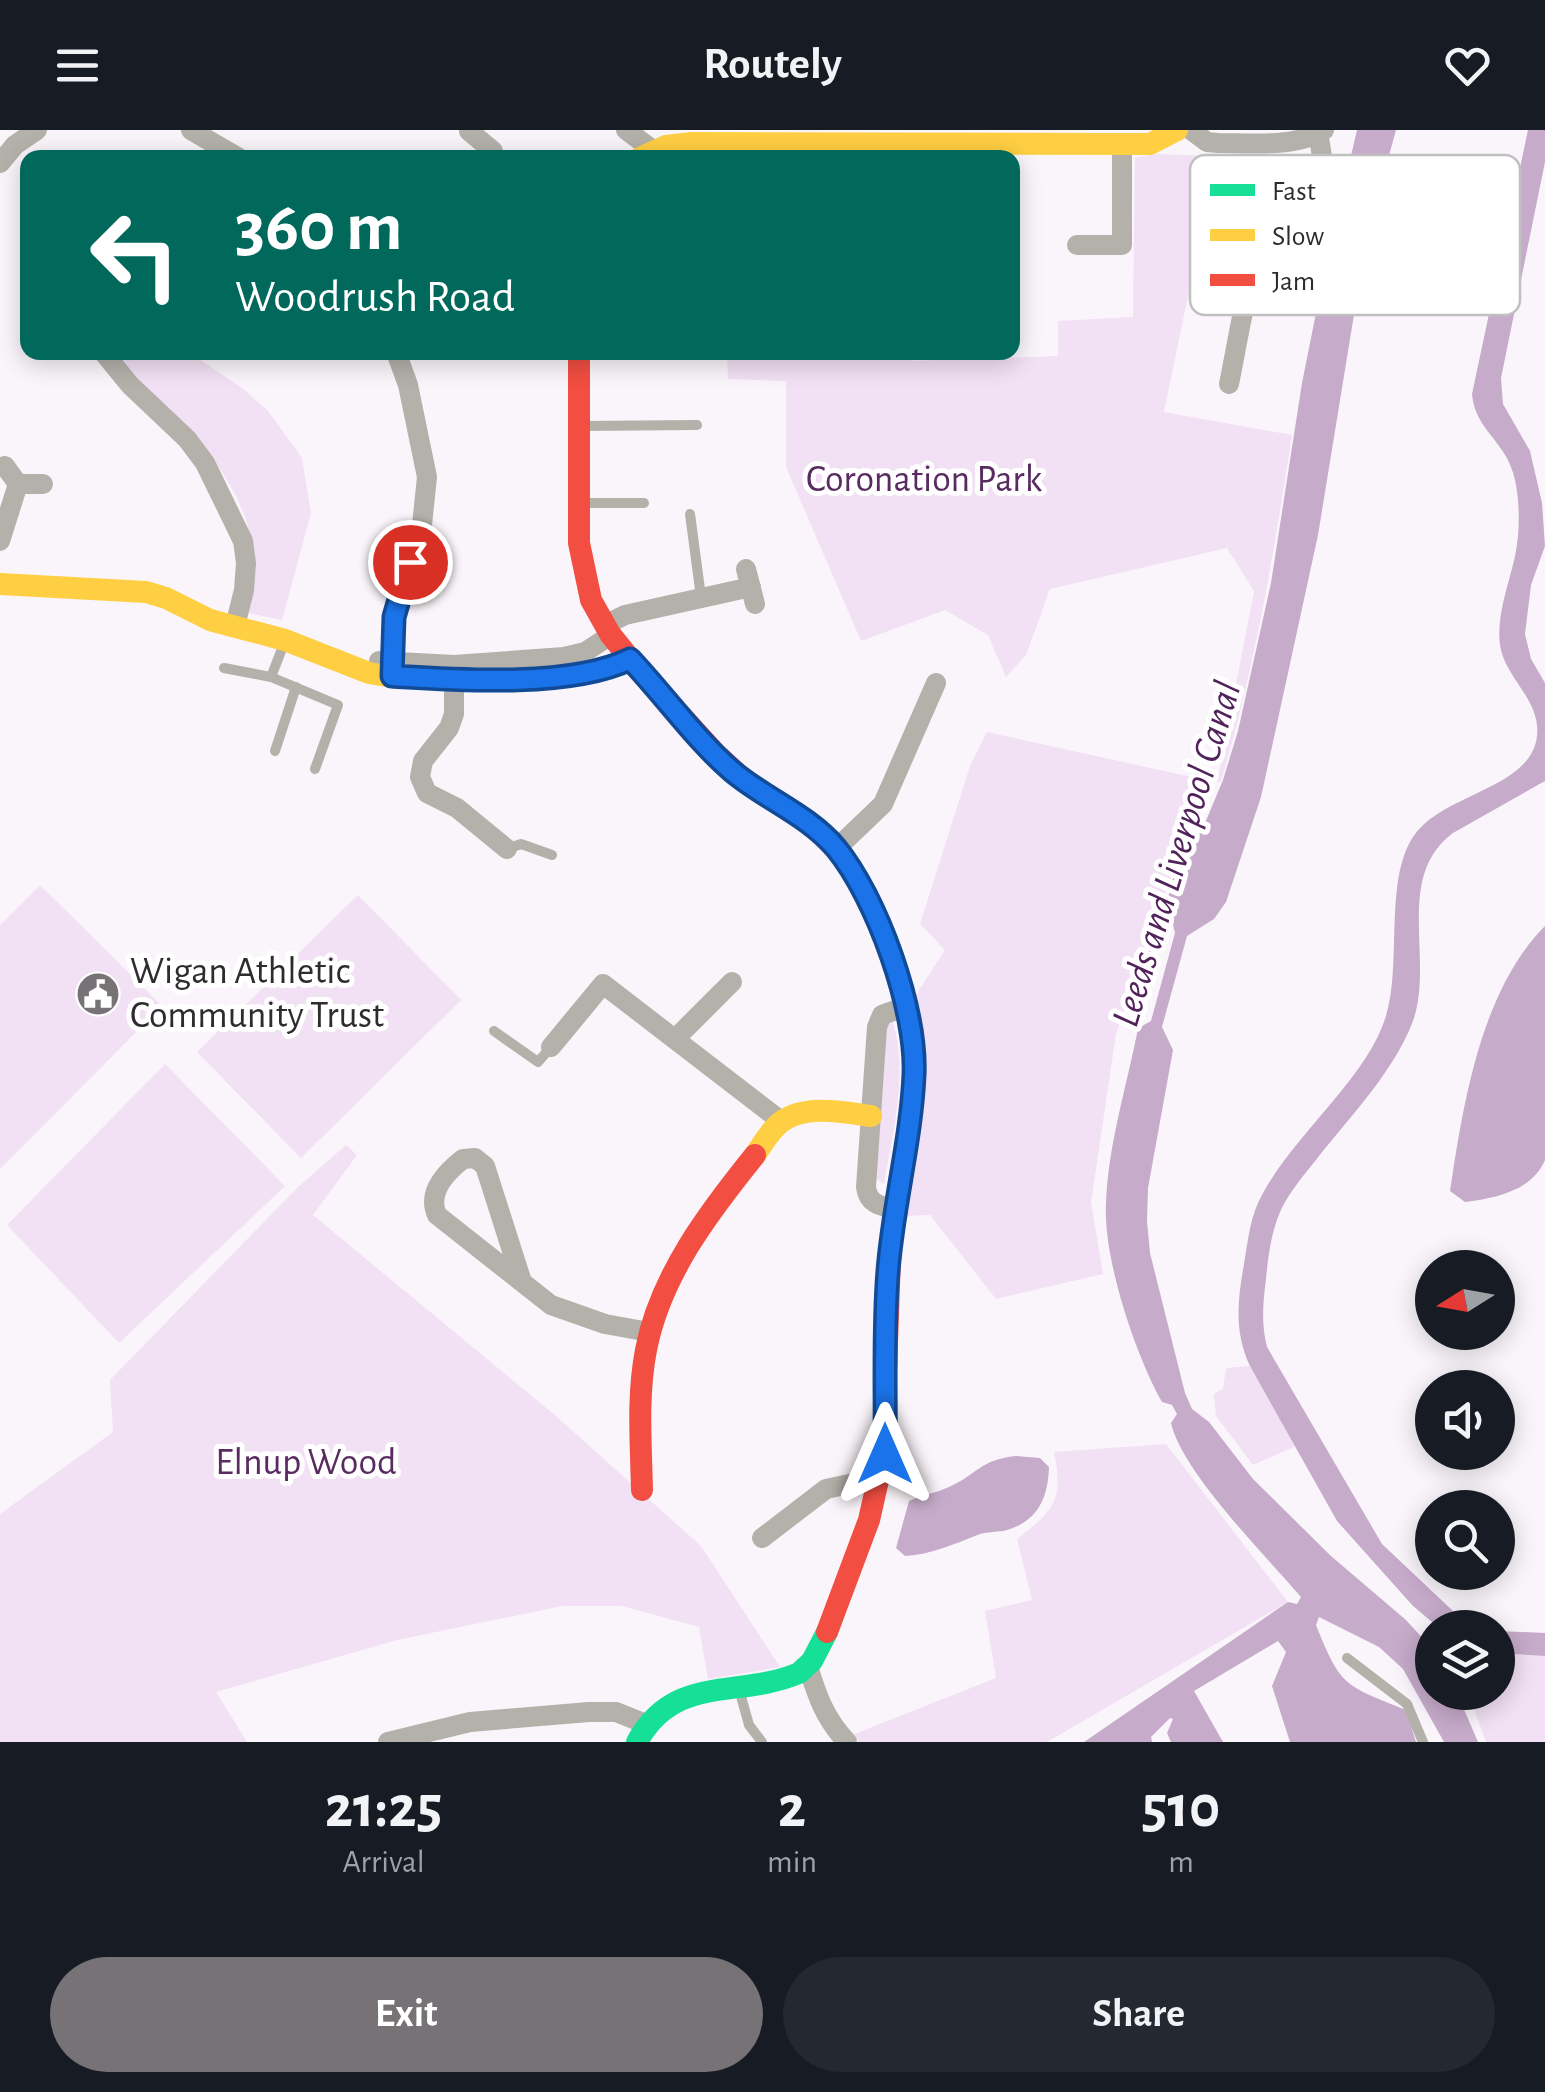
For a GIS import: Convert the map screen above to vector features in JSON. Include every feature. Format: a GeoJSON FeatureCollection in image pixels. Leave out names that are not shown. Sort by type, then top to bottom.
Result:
{"type":"FeatureCollection","features":[{"type":"Feature","properties":{"kind":"main road"},"geometry":{"type":"LineString","coordinates":[[663,150],[692,143],[892,136],[943,150],[1122,145],[1160,142],[1177,130]]}},
{"type":"Feature","properties":{"kind":"main road"},"geometry":{"type":"LineString","coordinates":[[579,360],[579,503],[586,582],[608,630],[730,769],[806,821],[836,849],[869,900],[894,964],[914,1070],[894,1209],[886,1309],[882,1477],[829,1626],[802,1672],[739,1688],[679,1697],[666,1704],[642,1733]]}},
{"type":"Feature","properties":{"kind":"main road"},"geometry":{"type":"LineString","coordinates":[[0,584],[146,592],[210,620],[285,640],[370,672],[580,673],[630,659]]}},
{"type":"Feature","properties":{"kind":"main road"},"geometry":{"type":"LineString","coordinates":[[642,1490],[642,1387],[650,1332],[674,1278],[722,1194],[781,1121],[803,1114],[840,1112],[871,1116]]}},
{"type":"Feature","properties":{"kind":"street"},"geometry":{"type":"LineString","coordinates":[[0,164],[15,145],[37,130]]}},
{"type":"Feature","properties":{"kind":"street"},"geometry":{"type":"LineString","coordinates":[[191,130],[214,150]]}},
{"type":"Feature","properties":{"kind":"street"},"geometry":{"type":"LineString","coordinates":[[626,130],[643,150]]}},
{"type":"Feature","properties":{"kind":"street"},"geometry":{"type":"LineString","coordinates":[[1190,130],[1207,142],[1321,132]]}},
{"type":"Feature","properties":{"kind":"street"},"geometry":{"type":"LineString","coordinates":[[464,136],[491,150]]}},
{"type":"Feature","properties":{"kind":"street"},"geometry":{"type":"LineString","coordinates":[[1077,245],[1122,245],[1122,145]]}},
{"type":"Feature","properties":{"kind":"street"},"geometry":{"type":"LineString","coordinates":[[1229,384],[1244,315]]}},
{"type":"Feature","properties":{"kind":"street"},"geometry":{"type":"LineString","coordinates":[[110,360],[206,462],[243,541],[244,590],[236,626]]}},
{"type":"Feature","properties":{"kind":"street"},"geometry":{"type":"LineString","coordinates":[[392,670],[394,617],[422,525],[428,478],[399,360]]}},
{"type":"Feature","properties":{"kind":"street"},"geometry":{"type":"LineString","coordinates":[[5,466],[18,484]]}},
{"type":"Feature","properties":{"kind":"street"},"geometry":{"type":"LineString","coordinates":[[18,484],[43,484]]}},
{"type":"Feature","properties":{"kind":"street"},"geometry":{"type":"LineString","coordinates":[[0,541],[18,484]]}},
{"type":"Feature","properties":{"kind":"street"},"geometry":{"type":"LineString","coordinates":[[493,844],[456,808],[428,793],[420,778],[423,761],[449,728],[454,714],[454,672],[576,655],[625,615],[750,587]]}},
{"type":"Feature","properties":{"kind":"street"},"geometry":{"type":"LineString","coordinates":[[836,849],[884,804],[927,690]]}},
{"type":"Feature","properties":{"kind":"street"},"geometry":{"type":"LineString","coordinates":[[675,1039],[732,982]]}},
{"type":"Feature","properties":{"kind":"street"},"geometry":{"type":"LineString","coordinates":[[551,1047],[603,984],[781,1121]]}},
{"type":"Feature","properties":{"kind":"street"},"geometry":{"type":"LineString","coordinates":[[894,1209],[876,1205],[867,1194],[879,1020],[904,1007]]}},
{"type":"Feature","properties":{"kind":"street"},"geometry":{"type":"LineString","coordinates":[[522,1282],[486,1166],[475,1158],[462,1159],[434,1191],[434,1210],[550,1305],[569,1314],[650,1332]]}},
{"type":"Feature","properties":{"kind":"street"},"geometry":{"type":"LineString","coordinates":[[762,1538],[826,1489],[882,1477]]}},
{"type":"Feature","properties":{"kind":"street"},"geometry":{"type":"LineString","coordinates":[[808,1666],[822,1709],[831,1726],[847,1742]]}},
{"type":"Feature","properties":{"kind":"street"},"geometry":{"type":"LineString","coordinates":[[388,1742],[470,1722],[589,1712],[616,1712],[642,1733]]}},
{"type":"Feature","properties":{"kind":"lane"},"geometry":{"type":"LineString","coordinates":[[580,426],[697,425]]}},
{"type":"Feature","properties":{"kind":"lane"},"geometry":{"type":"LineString","coordinates":[[579,503],[644,503]]}},
{"type":"Feature","properties":{"kind":"lane"},"geometry":{"type":"LineString","coordinates":[[690,514],[701,598]]}},
{"type":"Feature","properties":{"kind":"lane"},"geometry":{"type":"LineString","coordinates":[[271,677],[285,640]]}},
{"type":"Feature","properties":{"kind":"lane"},"geometry":{"type":"LineString","coordinates":[[224,668],[271,677],[338,705],[314,769]]}},
{"type":"Feature","properties":{"kind":"lane"},"geometry":{"type":"LineString","coordinates":[[275,750],[296,687]]}},
{"type":"Feature","properties":{"kind":"lane"},"geometry":{"type":"LineString","coordinates":[[493,844],[521,844],[552,855]]}},
{"type":"Feature","properties":{"kind":"lane"},"geometry":{"type":"LineString","coordinates":[[494,1031],[538,1062],[551,1047]]}},
{"type":"Feature","properties":{"kind":"lane"},"geometry":{"type":"LineString","coordinates":[[1347,1658],[1407,1704],[1423,1742]]}},
{"type":"Feature","properties":{"kind":"lane"},"geometry":{"type":"LineString","coordinates":[[739,1688],[749,1724],[762,1742]]}},
{"type":"Feature","properties":{"kind":"green space","name":"Coronation Park"},"geometry":{"type":"Polygon","coordinates":[[[1190,155],[1190,286],[1164,412],[1292,435],[1254,652],[1221,781],[1217,783],[1254,591],[1227,548],[1050,589],[1026,655],[1006,677],[988,635],[945,610],[861,641],[786,467],[786,381],[728,379],[727,360],[1020,360],[1058,356],[1058,321],[1133,317],[1135,158],[1190,155]]]}},
{"type":"Feature","properties":{"kind":"green space"},"geometry":{"type":"Polygon","coordinates":[[[117,360],[200,360],[268,411],[302,458],[311,513],[282,620],[248,613],[250,534],[241,507],[212,457],[117,360]]]}},
{"type":"Feature","properties":{"kind":"green space"},"geometry":{"type":"Polygon","coordinates":[[[987,732],[1205,780],[1116,1034],[1091,1202],[1103,1274],[996,1299],[930,1215],[903,1216],[914,998],[945,950],[920,924],[970,766],[987,732]]]}},
{"type":"Feature","properties":{"kind":"green space"},"geometry":{"type":"Polygon","coordinates":[[[40,885],[162,1006],[0,1169],[0,925],[40,885]]]}},
{"type":"Feature","properties":{"kind":"green space"},"geometry":{"type":"Polygon","coordinates":[[[358,895],[461,1000],[301,1158],[197,1052],[358,895]]]}},
{"type":"Feature","properties":{"kind":"green space"},"geometry":{"type":"Polygon","coordinates":[[[892,1020],[899,1081],[884,1184],[875,1178],[885,1027],[892,1020]]]}},
{"type":"Feature","properties":{"kind":"green space"},"geometry":{"type":"Polygon","coordinates":[[[165,1064],[285,1186],[119,1343],[7,1225],[165,1064]]]}},
{"type":"Feature","properties":{"kind":"green space","name":"Elnup Wood"},"geometry":{"type":"Polygon","coordinates":[[[346,1145],[357,1155],[313,1215],[557,1417],[701,1546],[780,1667],[708,1679],[699,1627],[622,1606],[562,1606],[397,1640],[216,1692],[247,1742],[0,1742],[0,1514],[113,1432],[110,1380],[297,1188],[346,1145]]]}},
{"type":"Feature","properties":{"kind":"green space"},"geometry":{"type":"Polygon","coordinates":[[[1250,1366],[1296,1446],[1253,1465],[1216,1416],[1214,1394],[1223,1389],[1226,1368],[1250,1366]]]}},
{"type":"Feature","properties":{"kind":"green space"},"geometry":{"type":"Polygon","coordinates":[[[1166,1444],[1288,1602],[1047,1742],[859,1742],[852,1735],[996,1678],[985,1611],[1032,1600],[1017,1539],[1053,1503],[1058,1482],[1054,1452],[1166,1444]]]}},
{"type":"Feature","properties":{"kind":"green space"},"geometry":{"type":"Polygon","coordinates":[[[1515,1654],[1545,1656],[1545,1742],[1486,1742],[1474,1710],[1515,1710],[1515,1654]]]}},
{"type":"Feature","properties":{"kind":"shaded area","name":"Leeds and Liverpool Canal"},"geometry":{"type":"Polygon","coordinates":[[[1357,130],[1396,130],[1389,155],[1351,155],[1357,130]]]}},
{"type":"Feature","properties":{"kind":"shaded area"},"geometry":{"type":"Polygon","coordinates":[[[1528,130],[1545,130],[1545,162],[1520,285],[1520,168],[1528,130]]]}},
{"type":"Feature","properties":{"kind":"shaded area","name":"Leeds and Liverpool Canal"},"geometry":{"type":"Polygon","coordinates":[[[1316,315],[1354,315],[1318,535],[1261,797],[1226,902],[1214,919],[1187,936],[1162,1027],[1173,1050],[1148,1188],[1147,1221],[1150,1253],[1192,1409],[1209,1422],[1253,1479],[1331,1556],[1415,1630],[1415,1690],[1403,1669],[1379,1647],[1319,1617],[1316,1625],[1339,1673],[1357,1689],[1406,1710],[1416,1742],[1290,1742],[1272,1686],[1286,1652],[1278,1641],[1194,1691],[1223,1742],[1171,1742],[1167,1733],[1173,1719],[1170,1718],[1151,1737],[1152,1742],[1084,1742],[1288,1602],[1297,1604],[1301,1597],[1227,1513],[1178,1443],[1171,1423],[1177,1414],[1172,1405],[1162,1402],[1152,1382],[1123,1305],[1106,1226],[1114,1136],[1139,1023],[1142,1026],[1151,1021],[1175,933],[1172,920],[1165,921],[1162,928],[1141,1017],[1136,1012],[1152,938],[1164,914],[1174,874],[1203,828],[1223,780],[1271,583],[1316,315]]]}},
{"type":"Feature","properties":{"kind":"shaded area"},"geometry":{"type":"Polygon","coordinates":[[[1489,315],[1514,315],[1501,378],[1503,404],[1530,451],[1542,503],[1545,546],[1531,585],[1525,634],[1531,659],[1545,683],[1545,781],[1453,833],[1435,852],[1424,874],[1420,898],[1420,976],[1411,1026],[1382,1078],[1284,1205],[1270,1245],[1263,1305],[1267,1347],[1382,1544],[1415,1575],[1415,1590],[1431,1590],[1452,1610],[1418,1610],[1337,1521],[1250,1366],[1242,1342],[1239,1307],[1252,1219],[1258,1203],[1288,1156],[1362,1063],[1386,1016],[1391,995],[1399,876],[1413,837],[1442,811],[1516,771],[1536,742],[1535,715],[1503,658],[1499,634],[1518,538],[1515,480],[1505,455],[1474,407],[1472,394],[1489,315]]]}},
{"type":"Feature","properties":{"kind":"shaded area"},"geometry":{"type":"Polygon","coordinates":[[[1545,926],[1545,1160],[1522,1186],[1465,1202],[1450,1191],[1478,1050],[1505,982],[1545,926]]]}},
{"type":"Feature","properties":{"kind":"shaded area"},"geometry":{"type":"Polygon","coordinates":[[[1016,1456],[1040,1458],[1049,1467],[1043,1499],[1032,1516],[1015,1527],[925,1553],[905,1556],[896,1548],[909,1501],[949,1487],[986,1464],[1016,1456]]]}},
{"type":"Feature","properties":{"kind":"shaded area"},"geometry":{"type":"Polygon","coordinates":[[[1515,1632],[1545,1633],[1545,1656],[1515,1654],[1515,1632]]]}},
{"type":"Feature","properties":{"kind":"shaded area","name":"Leeds and Liverpool Canal"},"geometry":{"type":"Polygon","coordinates":[[[1426,1710],[1464,1710],[1478,1742],[1444,1742],[1426,1710]]]}},
{"type":"Feature","properties":{"kind":"traffic: fast"},"geometry":{"type":"LineString","coordinates":[[750,785],[812,824],[840,853],[875,911],[900,979],[913,1045],[914,1075],[890,1256]]}},
{"type":"Feature","properties":{"kind":"traffic: fast"},"geometry":{"type":"LineString","coordinates":[[637,1742],[652,1720],[689,1697],[799,1673],[812,1661],[827,1632]]}},
{"type":"Feature","properties":{"kind":"traffic: slow"},"geometry":{"type":"LineString","coordinates":[[657,150],[692,143],[1150,144],[1177,130]]}},
{"type":"Feature","properties":{"kind":"traffic: slow"},"geometry":{"type":"LineString","coordinates":[[0,584],[146,592],[210,620],[285,640],[369,673],[392,677],[542,678],[630,659]]}},
{"type":"Feature","properties":{"kind":"traffic: slow"},"geometry":{"type":"LineString","coordinates":[[755,1155],[773,1129],[791,1116],[824,1111],[871,1116]]}},
{"type":"Feature","properties":{"kind":"traffic: jam"},"geometry":{"type":"LineString","coordinates":[[579,360],[579,543],[591,600],[610,634],[635,665],[716,754],[750,785]]}},
{"type":"Feature","properties":{"kind":"traffic: jam"},"geometry":{"type":"LineString","coordinates":[[642,1490],[641,1385],[646,1350],[662,1296],[689,1246],[755,1155]]}},
{"type":"Feature","properties":{"kind":"traffic: jam"},"geometry":{"type":"LineString","coordinates":[[827,1632],[869,1520],[883,1458],[890,1256]]}},
{"type":"Feature","properties":{"kind":"place","name":"Wigan Athletic Community Trust"},"geometry":{"type":"Point","coordinates":[98,994]}},
{"type":"Feature","properties":{"kind":"route"},"geometry":{"type":"LineString","coordinates":[[410,562],[394,617],[392,676],[545,677],[597,671],[630,659],[730,769],[822,833],[869,900],[894,964],[911,1034],[914,1070],[888,1270],[885,1454]]}}]}
